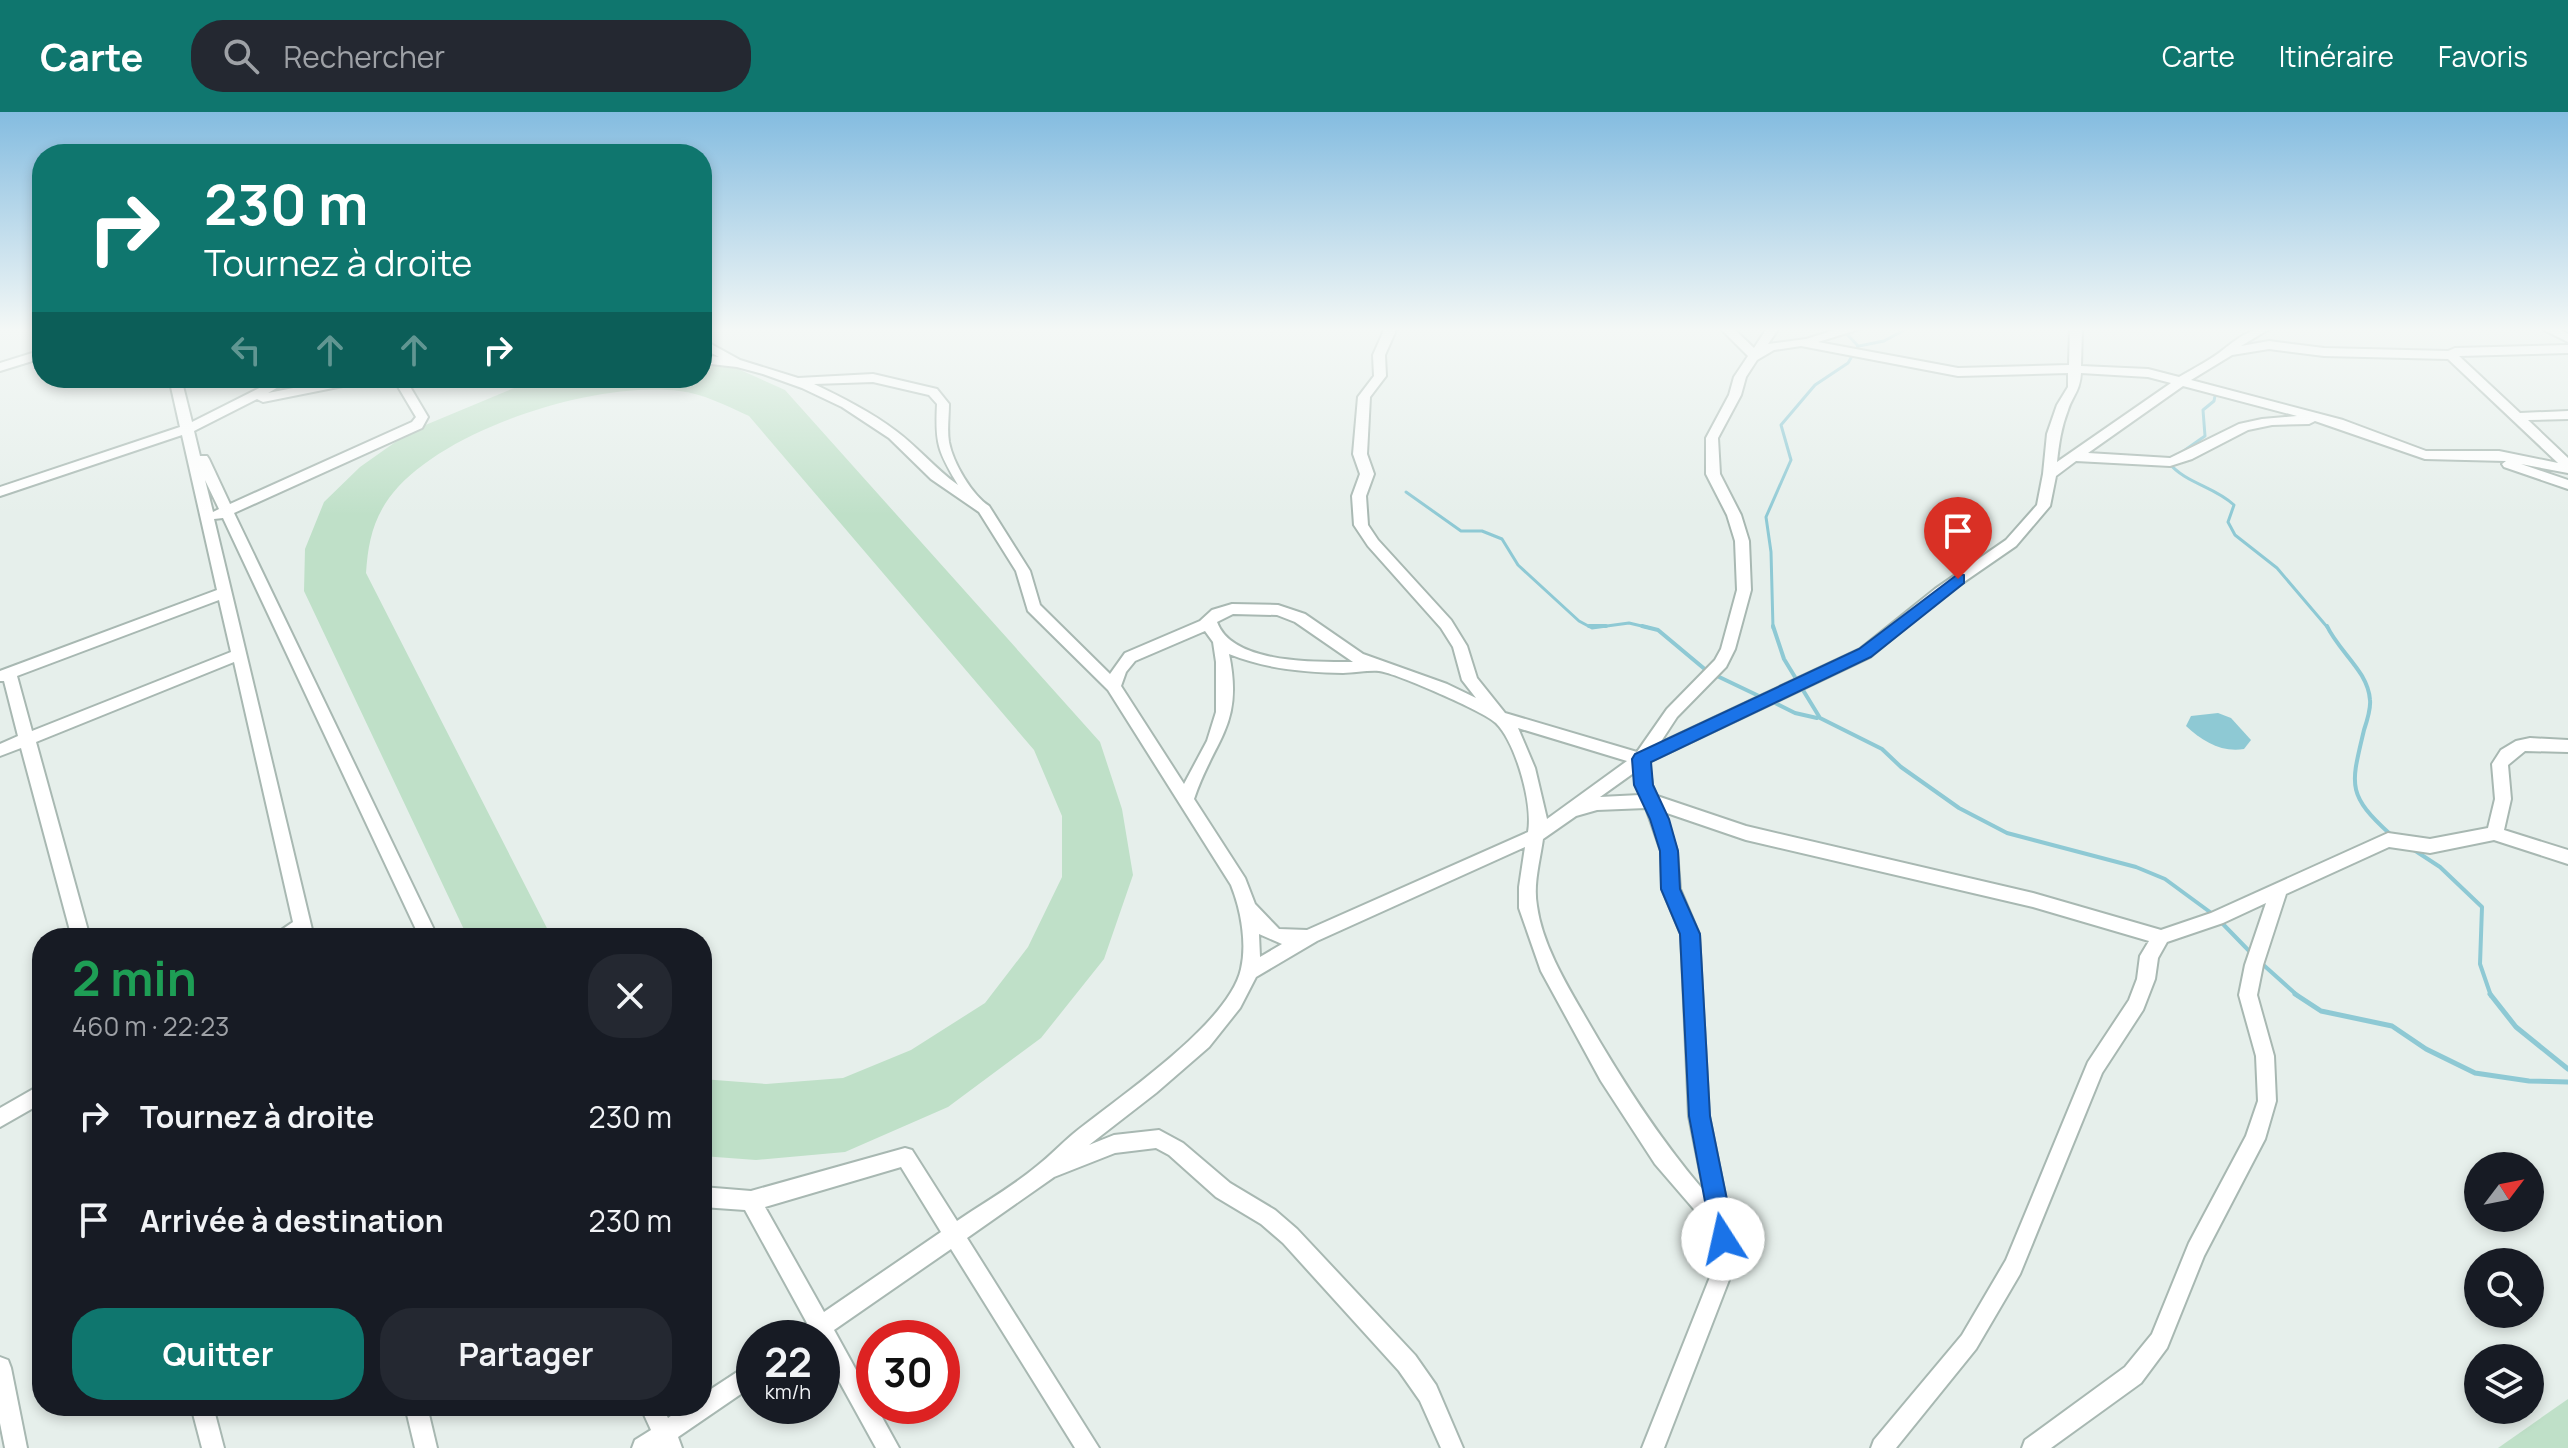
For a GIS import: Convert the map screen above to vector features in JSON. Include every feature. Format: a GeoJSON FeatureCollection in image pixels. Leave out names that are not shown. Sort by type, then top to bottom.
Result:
{"type":"FeatureCollection","features":[{"type":"Feature","properties":{"kind":"street"},"geometry":{"type":"LineString","coordinates":[[178,390],[303,928]]}},
{"type":"Feature","properties":{"kind":"street"},"geometry":{"type":"LineString","coordinates":[[0,492],[188,429],[262,390]]}},
{"type":"Feature","properties":{"kind":"street"},"geometry":{"type":"LineString","coordinates":[[219,411],[305,390]]}},
{"type":"Feature","properties":{"kind":"street"},"geometry":{"type":"LineString","coordinates":[[209,521],[226,509],[417,425],[422,417],[406,390]]}},
{"type":"Feature","properties":{"kind":"street"},"geometry":{"type":"LineString","coordinates":[[816,390],[846,404],[884,428],[915,452],[936,476],[984,509],[1023,571],[1033,607],[1113,686],[1239,883],[1263,930],[1278,938],[1292,940],[1311,936]]}},
{"type":"Feature","properties":{"kind":"street"},"geometry":{"type":"LineString","coordinates":[[926,390],[933,392],[943,404],[942,439],[946,454],[974,500]]}},
{"type":"Feature","properties":{"kind":"street"},"geometry":{"type":"LineString","coordinates":[[1369,390],[1364,397],[1360,454],[1367,474],[1359,496],[1361,525],[1373,543],[1446,624],[1460,646],[1470,680],[1512,732],[1536,795],[1539,817],[1527,887],[1528,908],[1550,971],[1608,1075],[1662,1157],[1712,1215],[1723,1239]]}},
{"type":"Feature","properties":{"kind":"street"},"geometry":{"type":"LineString","coordinates":[[1653,1448],[1724,1267],[1723,1239],[1699,1116],[1690,934],[1671,889],[1669,851],[1644,785],[1641,759],[1672,713],[1721,663],[1734,629],[1744,590],[1742,541],[1734,515],[1713,474],[1712,438],[1736,390]]}},
{"type":"Feature","properties":{"kind":"street"},"geometry":{"type":"LineString","coordinates":[[1250,972],[1311,936],[1537,835],[1641,759],[1865,653],[1940,592],[2011,543],[2043,506],[2050,474],[2053,434],[2072,390]]}},
{"type":"Feature","properties":{"kind":"street"},"geometry":{"type":"LineString","coordinates":[[2050,474],[2169,390]]}},
{"type":"Feature","properties":{"kind":"street"},"geometry":{"type":"LineString","coordinates":[[2221,390],[2339,423],[2425,455],[2487,455],[2568,467]]}},
{"type":"Feature","properties":{"kind":"street"},"geometry":{"type":"LineString","coordinates":[[2489,390],[2568,467]]}},
{"type":"Feature","properties":{"kind":"street"},"geometry":{"type":"LineString","coordinates":[[2518,417],[2568,415]]}},
{"type":"Feature","properties":{"kind":"street"},"geometry":{"type":"LineString","coordinates":[[2074,459],[2103,455],[2150,464],[2173,462],[2189,457],[2239,428],[2305,420],[2339,423]]}},
{"type":"Feature","properties":{"kind":"street"},"geometry":{"type":"LineString","coordinates":[[188,429],[424,928]]}},
{"type":"Feature","properties":{"kind":"street"},"geometry":{"type":"LineString","coordinates":[[2487,455],[2568,485]]}},
{"type":"Feature","properties":{"kind":"street"},"geometry":{"type":"LineString","coordinates":[[78,928],[27,739],[5,675],[225,592]]}},
{"type":"Feature","properties":{"kind":"street"},"geometry":{"type":"LineString","coordinates":[[1113,686],[1119,670],[1130,657],[1148,647],[1189,633],[1232,609],[1278,610],[1300,618],[1358,658],[1442,688],[1502,718],[1641,759]]}},
{"type":"Feature","properties":{"kind":"street"},"geometry":{"type":"LineString","coordinates":[[1185,802],[1189,787],[1222,721],[1224,672],[1219,644],[1209,630],[1209,620]]}},
{"type":"Feature","properties":{"kind":"street"},"geometry":{"type":"LineString","coordinates":[[1219,644],[1236,652],[1290,664],[1378,667]]}},
{"type":"Feature","properties":{"kind":"street"},"geometry":{"type":"LineString","coordinates":[[0,750],[240,654]]}},
{"type":"Feature","properties":{"kind":"street"},"geometry":{"type":"LineString","coordinates":[[2494,833],[2499,824],[2504,785],[2500,764],[2506,753],[2540,742],[2568,746]]}},
{"type":"Feature","properties":{"kind":"street"},"geometry":{"type":"LineString","coordinates":[[1568,812],[1597,804],[1652,801],[1746,833],[2033,900],[2161,937],[2217,918],[2388,840],[2430,846],[2494,833],[2568,857]]}},
{"type":"Feature","properties":{"kind":"street"},"geometry":{"type":"LineString","coordinates":[[2033,1448],[2133,1375],[2160,1341],[2196,1250],[2255,1139],[2267,1101],[2265,1056],[2248,995],[2254,965],[2280,888]]}},
{"type":"Feature","properties":{"kind":"street"},"geometry":{"type":"LineString","coordinates":[[830,1320],[1043,1174],[1202,1041],[1234,1002],[1250,972],[1253,945],[1248,905]]}},
{"type":"Feature","properties":{"kind":"street"},"geometry":{"type":"LineString","coordinates":[[1882,1448],[1969,1342],[2013,1267],[2095,1068],[2137,1004],[2146,979],[2149,956],[2161,937]]}},
{"type":"Feature","properties":{"kind":"street"},"geometry":{"type":"LineString","coordinates":[[0,1118],[32,1099]]}},
{"type":"Feature","properties":{"kind":"street"},"geometry":{"type":"LineString","coordinates":[[1043,1174],[1114,1144],[1151,1138],[1176,1149],[1223,1190],[1268,1217],[1290,1236],[1362,1313],[1407,1363],[1428,1393],[1452,1448]]}},
{"type":"Feature","properties":{"kind":"street"},"geometry":{"type":"LineString","coordinates":[[712,1198],[751,1201],[905,1157],[1088,1448]]}},
{"type":"Feature","properties":{"kind":"street"},"geometry":{"type":"LineString","coordinates":[[751,1201],[807,1320]]}},
{"type":"Feature","properties":{"kind":"street"},"geometry":{"type":"LineString","coordinates":[[0,1368],[16,1448]]}},
{"type":"Feature","properties":{"kind":"street"},"geometry":{"type":"LineString","coordinates":[[840,1374],[888,1448]]}},
{"type":"Feature","properties":{"kind":"street"},"geometry":{"type":"LineString","coordinates":[[712,1406],[736,1386]]}},
{"type":"Feature","properties":{"kind":"street"},"geometry":{"type":"LineString","coordinates":[[205,1416],[213,1448]]}},
{"type":"Feature","properties":{"kind":"street"},"geometry":{"type":"LineString","coordinates":[[418,1416],[426,1448]]}},
{"type":"Feature","properties":{"kind":"street"},"geometry":{"type":"LineString","coordinates":[[656,1416],[668,1441]]}},
{"type":"Feature","properties":{"kind":"street"},"geometry":{"type":"LineString","coordinates":[[643,1448],[668,1441],[699,1416]]}},
{"type":"Feature","properties":{"kind":"green space"},"geometry":{"type":"Polygon","coordinates":[[[508,390],[641,390],[607,393],[522,414],[444,451],[412,473],[389,498],[370,543],[366,573],[547,928],[463,928],[304,591],[305,549],[324,502],[360,467],[411,431],[508,390]]]}},
{"type":"Feature","properties":{"kind":"green space"},"geometry":{"type":"Polygon","coordinates":[[[658,390],[785,390],[1100,742],[1122,809],[1133,875],[1104,959],[1041,1038],[948,1107],[845,1152],[756,1160],[712,1157],[712,1080],[766,1084],[843,1078],[911,1050],[985,1003],[1028,947],[1062,877],[1062,816],[1034,750],[749,416],[707,398],[680,391],[658,390]]]}},
{"type":"Feature","properties":{"kind":"green space"},"geometry":{"type":"Polygon","coordinates":[[[2568,1399],[2568,1448],[2498,1448],[2532,1424],[2544,1424],[2544,1416],[2568,1399]]]}},
{"type":"Feature","properties":{"kind":"water"},"geometry":{"type":"Polygon","coordinates":[[[2218,713],[2231,718],[2251,740],[2244,749],[2213,745],[2186,726],[2191,716],[2218,713]]]}},
{"type":"Feature","properties":{"kind":"waterway"},"geometry":{"type":"LineString","coordinates":[[1773,628],[1771,552],[1766,517],[1791,460],[1781,425],[1810,390]]}},
{"type":"Feature","properties":{"kind":"waterway"},"geometry":{"type":"LineString","coordinates":[[2215,396],[2214,401],[2203,410],[2205,436],[2168,462],[2183,475],[2234,505],[2228,522],[2235,535],[2277,568],[2328,628]]}},
{"type":"Feature","properties":{"kind":"waterway"},"geometry":{"type":"LineString","coordinates":[[1406,492],[1461,531],[1482,531],[1502,539],[1518,565],[1579,621],[1592,628],[1629,623],[1650,628]]}},
{"type":"Feature","properties":{"kind":"waterway"},"geometry":{"type":"LineString","coordinates":[[1589,626],[1606,626]]}},
{"type":"Feature","properties":{"kind":"waterway"},"geometry":{"type":"LineString","coordinates":[[1642,626],[1650,628]]}},
{"type":"Feature","properties":{"kind":"waterway"},"geometry":{"type":"LineString","coordinates":[[1773,626],[1784,659],[1820,718],[1882,749],[1901,767],[1959,808],[2007,833],[2136,867],[2165,879],[2214,915]]}},
{"type":"Feature","properties":{"kind":"waterway"},"geometry":{"type":"LineString","coordinates":[[2327,626],[2359,671],[2368,690],[2370,707],[2356,764],[2356,788],[2366,809],[2390,834]]}},
{"type":"Feature","properties":{"kind":"waterway"},"geometry":{"type":"LineString","coordinates":[[1650,628],[1658,630],[1707,671]]}},
{"type":"Feature","properties":{"kind":"waterway"},"geometry":{"type":"LineString","coordinates":[[1715,675],[1761,697]]}},
{"type":"Feature","properties":{"kind":"waterway"},"geometry":{"type":"LineString","coordinates":[[1769,700],[1795,713],[1817,718]]}},
{"type":"Feature","properties":{"kind":"waterway"},"geometry":{"type":"LineString","coordinates":[[2411,848],[2440,867],[2482,907],[2480,964],[2491,995]]}},
{"type":"Feature","properties":{"kind":"waterway"},"geometry":{"type":"LineString","coordinates":[[2220,921],[2253,955]]}},
{"type":"Feature","properties":{"kind":"waterway"},"geometry":{"type":"LineString","coordinates":[[2259,961],[2298,996]]}},
{"type":"Feature","properties":{"kind":"waterway"},"geometry":{"type":"LineString","coordinates":[[2491,995],[2516,1027],[2568,1069]]}},
{"type":"Feature","properties":{"kind":"waterway"},"geometry":{"type":"LineString","coordinates":[[2298,996],[2321,1011],[2392,1026],[2426,1049],[2475,1073],[2529,1081],[2568,1082]]}},
{"type":"Feature","properties":{"kind":"route"},"geometry":{"type":"LineString","coordinates":[[1723,1239],[1699,1116],[1690,934],[1671,889],[1669,851],[1644,785],[1641,759],[1865,653],[1958,579]]}}]}
